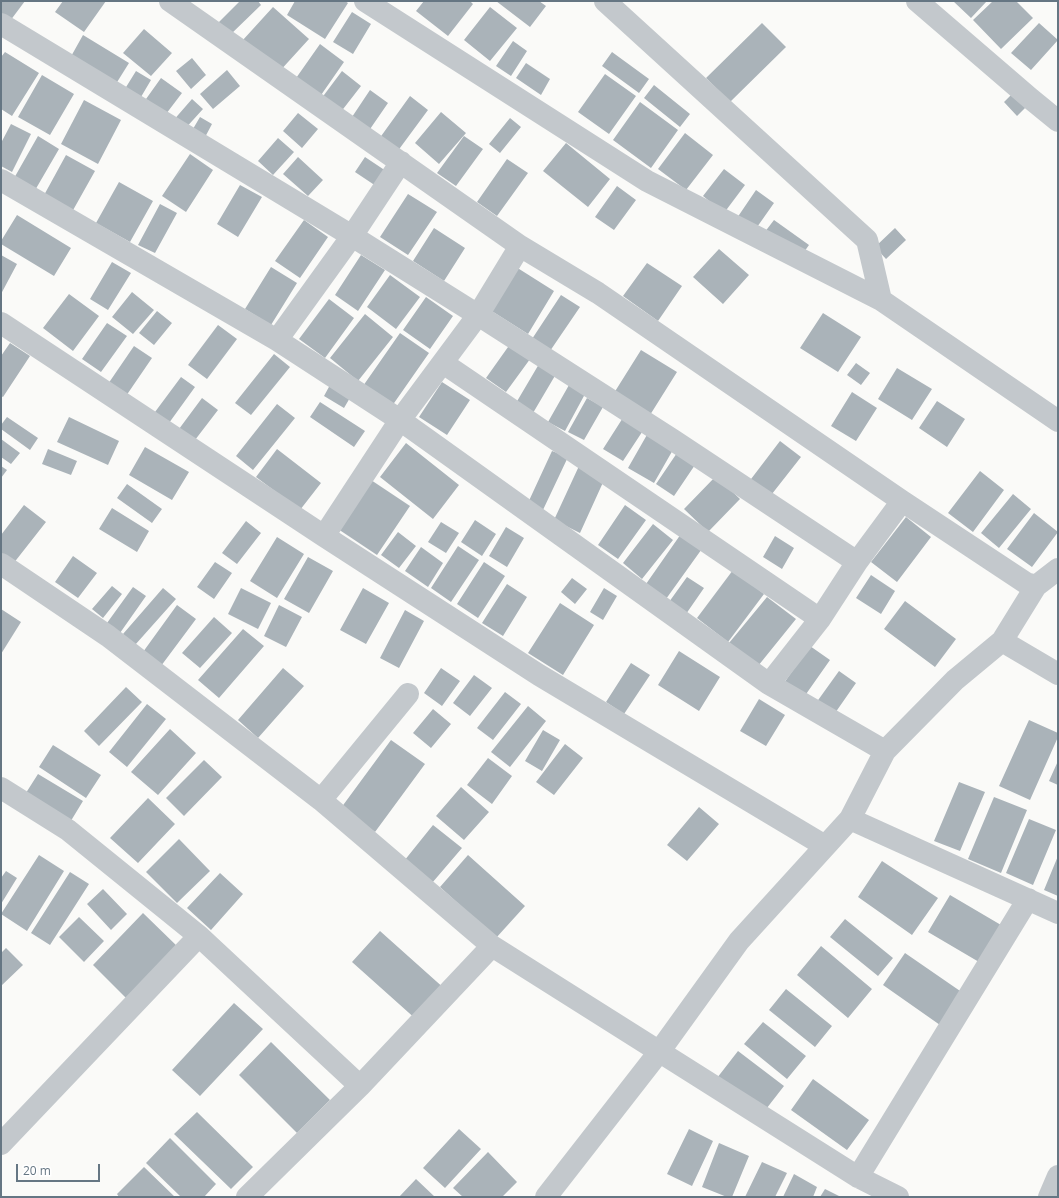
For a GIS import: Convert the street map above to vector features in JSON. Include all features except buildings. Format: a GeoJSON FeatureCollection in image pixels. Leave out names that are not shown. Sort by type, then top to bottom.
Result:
{"type":"FeatureCollection","features":[{"type":"Feature","properties":{"kind":"street"},"geometry":{"type":"LineString","coordinates":[[170,1],[520,246],[598,293],[902,501],[1026,583],[1036,586]]}},
{"type":"Feature","properties":{"kind":"street"},"geometry":{"type":"LineString","coordinates":[[365,1],[647,181],[881,300],[1058,421]]}},
{"type":"Feature","properties":{"kind":"street"},"geometry":{"type":"LineString","coordinates":[[605,1],[867,240],[881,300]]}},
{"type":"Feature","properties":{"kind":"street"},"geometry":{"type":"LineString","coordinates":[[918,1],[1058,121]]}},
{"type":"Feature","properties":{"kind":"street"},"geometry":{"type":"LineString","coordinates":[[1,24],[352,236],[478,315],[673,440],[857,562]]}},
{"type":"Feature","properties":{"kind":"street"},"geometry":{"type":"LineString","coordinates":[[277,340],[352,236],[401,162]]}},
{"type":"Feature","properties":{"kind":"street"},"geometry":{"type":"LineString","coordinates":[[1,180],[69,221],[277,340],[400,420],[769,684],[885,751]]}},
{"type":"Feature","properties":{"kind":"street"},"geometry":{"type":"LineString","coordinates":[[324,536],[400,420],[478,315],[520,246]]}},
{"type":"Feature","properties":{"kind":"street"},"geometry":{"type":"LineString","coordinates":[[1,323],[324,536],[539,675],[825,846]]}},
{"type":"Feature","properties":{"kind":"street"},"geometry":{"type":"LineString","coordinates":[[443,363],[820,619]]}},
{"type":"Feature","properties":{"kind":"street"},"geometry":{"type":"LineString","coordinates":[[769,684],[820,619],[857,562],[902,501]]}},
{"type":"Feature","properties":{"kind":"street"},"geometry":{"type":"LineString","coordinates":[[1,564],[108,636],[321,800],[492,946],[858,1177],[898,1197]]}},
{"type":"Feature","properties":{"kind":"street"},"geometry":{"type":"LineString","coordinates":[[546,1197],[659,1052],[740,942],[850,819],[885,751],[954,680],[1002,641],[1036,586],[1058,569]]}},
{"type":"Feature","properties":{"kind":"street"},"geometry":{"type":"LineString","coordinates":[[1002,641],[1058,674]]}},
{"type":"Feature","properties":{"kind":"street"},"geometry":{"type":"LineString","coordinates":[[321,800],[408,694]]}},
{"type":"Feature","properties":{"kind":"street"},"geometry":{"type":"LineString","coordinates":[[1,788],[68,830],[199,936],[360,1086]]}},
{"type":"Feature","properties":{"kind":"street"},"geometry":{"type":"LineString","coordinates":[[850,819],[1058,913]]}},
{"type":"Feature","properties":{"kind":"street"},"geometry":{"type":"LineString","coordinates":[[858,1177],[1028,899]]}},
{"type":"Feature","properties":{"kind":"street"},"geometry":{"type":"LineString","coordinates":[[1,1144],[199,936]]}},
{"type":"Feature","properties":{"kind":"street"},"geometry":{"type":"LineString","coordinates":[[247,1197],[360,1086],[492,946]]}},
{"type":"Feature","properties":{"kind":"street"},"geometry":{"type":"LineString","coordinates":[[1049,1197],[1058,1176]]}}]}
